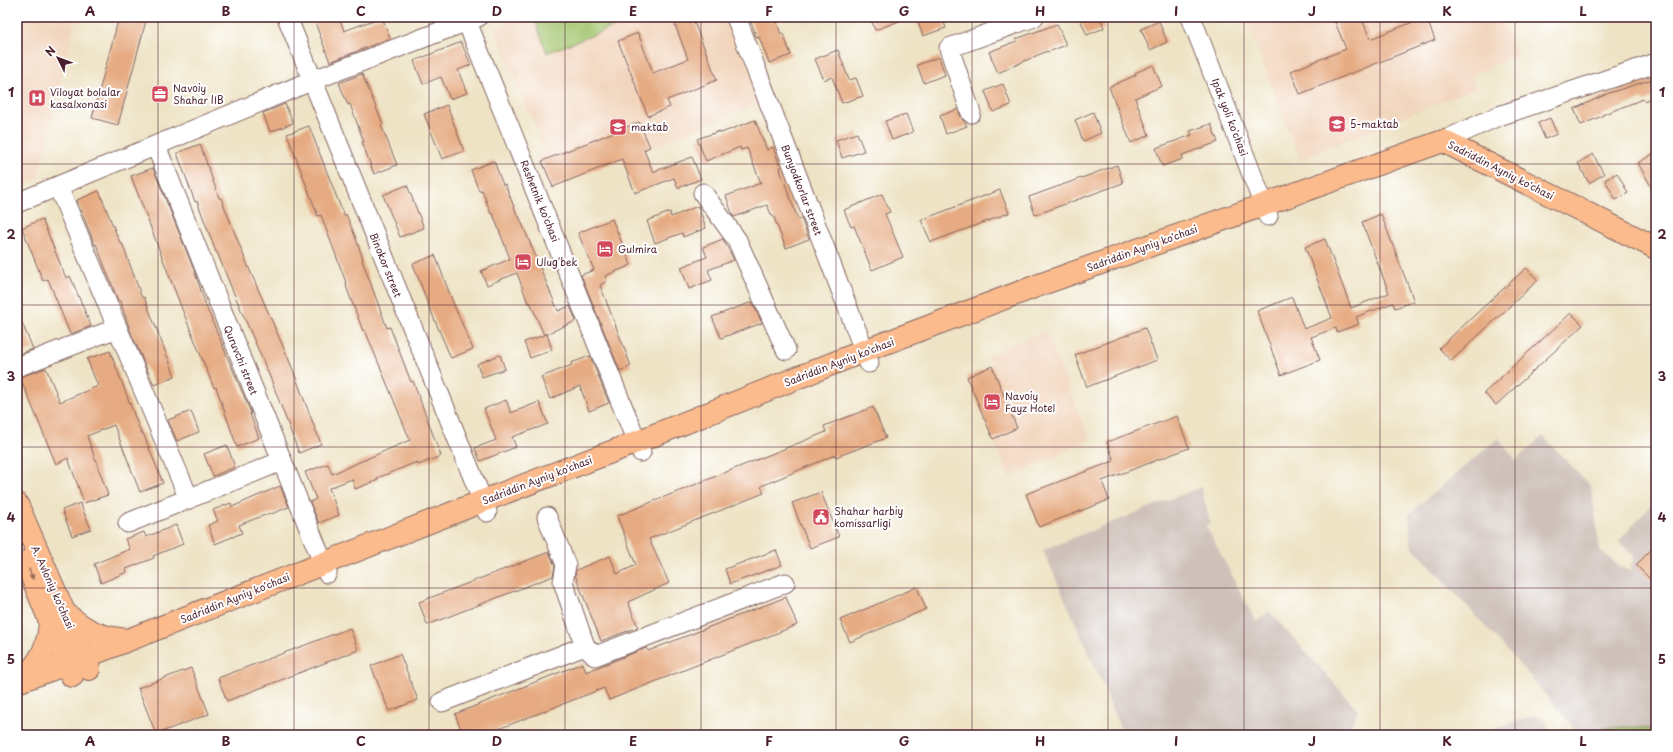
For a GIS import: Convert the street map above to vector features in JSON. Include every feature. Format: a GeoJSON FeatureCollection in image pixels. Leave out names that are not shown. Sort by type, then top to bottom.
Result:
{"type":"FeatureCollection","features":[{"type":"Feature","properties":{"kind":"main road","name":"Sadriddin Ayniy ko'chasi"},"geometry":{"type":"LineString","coordinates":[[1444,147],[1656,259]]}},
{"type":"Feature","properties":{"kind":"main road","name":"Sadriddin Ayniy ko'chasi"},"geometry":{"type":"LineString","coordinates":[[19,686],[78,667],[325,568],[639,447],[867,357],[1042,284],[1266,210],[1444,147],[1656,248]]}},
{"type":"Feature","properties":{"kind":"main road","name":"A. Avloniy ko'chasi"},"geometry":{"type":"LineString","coordinates":[[17,504],[58,617],[78,667]]}},
{"type":"Feature","properties":{"kind":"main road","name":"A. Avloniy ko'chasi"},"geometry":{"type":"LineString","coordinates":[[17,538],[58,617]]}},
{"type":"Feature","properties":{"kind":"main road","name":"Sadriddin Ayniy ko'chasi"},"geometry":{"type":"LineString","coordinates":[[78,667],[128,640],[325,568]]}},
{"type":"Feature","properties":{"kind":"main road"},"geometry":{"type":"LineString","coordinates":[[19,686],[41,658],[58,617],[96,634],[112,639],[128,640]]}},
{"type":"Feature","properties":{"kind":"street","name":"Binokor street"},"geometry":{"type":"LineString","coordinates":[[287,17],[311,81],[485,506]]}},
{"type":"Feature","properties":{"kind":"street","name":"Bunyodkorlar street"},"geometry":{"type":"LineString","coordinates":[[736,17],[867,357]]}},
{"type":"Feature","properties":{"kind":"street"},"geometry":{"type":"LineString","coordinates":[[971,113],[949,48],[1034,17]]}},
{"type":"Feature","properties":{"kind":"street","name":"Ipak yoli ko'chasi"},"geometry":{"type":"LineString","coordinates":[[1191,17],[1266,210]]}},
{"type":"Feature","properties":{"kind":"street"},"geometry":{"type":"LineString","coordinates":[[17,203],[311,81],[470,19]]}},
{"type":"Feature","properties":{"kind":"street","name":"Reshetnik ko'chasi"},"geometry":{"type":"LineString","coordinates":[[470,19],[639,447]]}},
{"type":"Feature","properties":{"kind":"street"},"geometry":{"type":"LineString","coordinates":[[1444,147],[1496,117],[1656,63]]}},
{"type":"Feature","properties":{"kind":"street","name":"Quruvchi street"},"geometry":{"type":"LineString","coordinates":[[156,146],[325,568]]}},
{"type":"Feature","properties":{"kind":"street"},"geometry":{"type":"LineString","coordinates":[[58,186],[189,498]]}},
{"type":"Feature","properties":{"kind":"street"},"geometry":{"type":"LineString","coordinates":[[703,193],[736,240],[786,350]]}},
{"type":"Feature","properties":{"kind":"street"},"geometry":{"type":"LineString","coordinates":[[17,367],[117,328]]}},
{"type":"Feature","properties":{"kind":"street"},"geometry":{"type":"LineString","coordinates":[[128,523],[282,462]]}},
{"type":"Feature","properties":{"kind":"street"},"geometry":{"type":"LineString","coordinates":[[547,517],[566,564],[564,582],[585,646],[595,656],[785,583]]}},
{"type":"Feature","properties":{"kind":"street"},"geometry":{"type":"LineString","coordinates":[[442,702],[585,646]]}},
{"type":"Feature","properties":{"kind":"shaded area","name":"Viloyat bolalar kasalxonasi"},"geometry":{"type":"Polygon","coordinates":[[[17,17],[76,17],[38,179],[17,187],[17,17]]]}},
{"type":"Feature","properties":{"kind":"shaded area","name":"maktab"},"geometry":{"type":"Polygon","coordinates":[[[520,17],[728,17],[763,101],[550,190],[536,157],[546,153],[494,28],[520,17]]]}},
{"type":"Feature","properties":{"kind":"shaded area","name":"5-maktab"},"geometry":{"type":"Polygon","coordinates":[[[1245,17],[1501,17],[1518,55],[1471,75],[1475,88],[1300,159],[1245,17]]]}},
{"type":"Feature","properties":{"kind":"shaded area"},"geometry":{"type":"Polygon","coordinates":[[[1045,330],[1090,439],[1009,477],[967,377],[992,366],[988,356],[1045,330]]]}},
{"type":"Feature","properties":{"kind":"shaded area"},"geometry":{"type":"Polygon","coordinates":[[[1543,436],[1591,487],[1600,550],[1620,567],[1630,571],[1634,556],[1619,541],[1656,500],[1656,732],[1645,728],[1626,727],[1604,728],[1595,735],[1580,735],[1516,660],[1411,545],[1409,514],[1498,438],[1516,460],[1543,436]]]}},
{"type":"Feature","properties":{"kind":"shaded area"},"geometry":{"type":"Polygon","coordinates":[[[1201,487],[1210,523],[1206,526],[1256,622],[1269,611],[1358,710],[1347,735],[1127,735],[1119,726],[1100,678],[1043,550],[1201,487]]]}},
{"type":"Feature","properties":{"kind":"shaded area"},"geometry":{"type":"Polygon","coordinates":[[[1536,715],[1545,719],[1550,735],[1474,735],[1536,715]]]}},
{"type":"Feature","properties":{"kind":"green space"},"geometry":{"type":"Polygon","coordinates":[[[612,17],[616,26],[547,53],[534,18],[612,17]]]}},
{"type":"Feature","properties":{"kind":"green space"},"geometry":{"type":"Polygon","coordinates":[[[1604,728],[1645,728],[1656,732],[1656,735],[1595,735],[1604,728]]]}},
{"type":"Feature","properties":{"kind":"building"},"geometry":{"type":"Polygon","coordinates":[[[119,17],[147,17],[118,125],[92,118],[119,17]]]}},
{"type":"Feature","properties":{"kind":"building"},"geometry":{"type":"Polygon","coordinates":[[[313,17],[339,17],[344,31],[382,17],[390,38],[330,62],[313,17]]]}},
{"type":"Feature","properties":{"kind":"building"},"geometry":{"type":"Polygon","coordinates":[[[672,17],[692,17],[717,80],[667,100],[670,107],[648,116],[618,41],[638,33],[653,73],[688,59],[672,17]]]}},
{"type":"Feature","properties":{"kind":"building"},"geometry":{"type":"Polygon","coordinates":[[[749,17],[775,17],[791,55],[769,63],[749,17]]]}},
{"type":"Feature","properties":{"kind":"building"},"geometry":{"type":"Polygon","coordinates":[[[870,17],[907,17],[907,18],[875,30],[870,17]]]}},
{"type":"Feature","properties":{"kind":"building"},"geometry":{"type":"Polygon","coordinates":[[[916,17],[942,17],[946,28],[923,36],[916,17]]]}},
{"type":"Feature","properties":{"kind":"building"},"geometry":{"type":"Polygon","coordinates":[[[1079,17],[1100,17],[1104,28],[1087,35],[1079,17]]]}},
{"type":"Feature","properties":{"kind":"building"},"geometry":{"type":"Polygon","coordinates":[[[1333,17],[1361,17],[1370,39],[1426,17],[1435,40],[1300,94],[1291,71],[1346,49],[1333,17]]]}},
{"type":"Feature","properties":{"kind":"building"},"geometry":{"type":"Polygon","coordinates":[[[1159,21],[1167,42],[1150,50],[1141,29],[1159,21]]]}},
{"type":"Feature","properties":{"kind":"building"},"geometry":{"type":"Polygon","coordinates":[[[1057,24],[1066,45],[1048,52],[1047,51],[998,73],[989,52],[1017,41],[1016,39],[1057,24]]]}},
{"type":"Feature","properties":{"kind":"building"},"geometry":{"type":"Polygon","coordinates":[[[461,42],[471,65],[458,70],[467,93],[450,99],[441,77],[423,84],[414,61],[461,42]]]}},
{"type":"Feature","properties":{"kind":"building"},"geometry":{"type":"Polygon","coordinates":[[[838,50],[849,80],[856,78],[863,96],[842,103],[832,77],[824,80],[815,59],[838,50]]]}},
{"type":"Feature","properties":{"kind":"building"},"geometry":{"type":"Polygon","coordinates":[[[939,57],[945,75],[924,83],[917,65],[939,57]]]}},
{"type":"Feature","properties":{"kind":"building"},"geometry":{"type":"Polygon","coordinates":[[[1153,65],[1162,86],[1135,98],[1149,135],[1131,143],[1109,87],[1136,75],[1135,73],[1153,65]]]}},
{"type":"Feature","properties":{"kind":"building"},"geometry":{"type":"Polygon","coordinates":[[[362,74],[383,124],[381,125],[397,165],[374,174],[350,104],[348,105],[339,83],[362,74]]]}},
{"type":"Feature","properties":{"kind":"building"},"geometry":{"type":"Polygon","coordinates":[[[1656,78],[1656,96],[1644,101],[1643,99],[1581,125],[1574,109],[1609,93],[1656,78]]]}},
{"type":"Feature","properties":{"kind":"building"},"geometry":{"type":"Polygon","coordinates":[[[1003,84],[1011,105],[993,112],[985,91],[1003,84]]]}},
{"type":"Feature","properties":{"kind":"building"},"geometry":{"type":"Polygon","coordinates":[[[285,104],[293,123],[270,132],[263,113],[285,104]]]}},
{"type":"Feature","properties":{"kind":"building"},"geometry":{"type":"Polygon","coordinates":[[[447,105],[464,151],[442,159],[424,114],[447,105]]]}},
{"type":"Feature","properties":{"kind":"building"},"geometry":{"type":"Polygon","coordinates":[[[958,109],[967,126],[946,134],[940,116],[958,109]]]}},
{"type":"Feature","properties":{"kind":"building"},"geometry":{"type":"Polygon","coordinates":[[[1093,112],[1101,133],[1083,141],[1075,120],[1093,112]]]}},
{"type":"Feature","properties":{"kind":"building"},"geometry":{"type":"Polygon","coordinates":[[[906,114],[913,132],[892,140],[885,121],[906,114]]]}},
{"type":"Feature","properties":{"kind":"building"},"geometry":{"type":"Polygon","coordinates":[[[1550,118],[1557,134],[1545,139],[1538,123],[1550,118]]]}},
{"type":"Feature","properties":{"kind":"building"},"geometry":{"type":"Polygon","coordinates":[[[755,120],[767,150],[773,147],[798,219],[801,218],[809,239],[786,248],[773,215],[772,216],[767,205],[734,217],[733,216],[726,196],[761,183],[747,148],[741,150],[740,147],[706,161],[697,139],[720,131],[721,133],[755,120]]]}},
{"type":"Feature","properties":{"kind":"building"},"geometry":{"type":"Polygon","coordinates":[[[639,122],[650,147],[644,150],[653,172],[692,157],[701,179],[678,188],[674,178],[635,193],[622,159],[553,187],[542,161],[639,122]]]}},
{"type":"Feature","properties":{"kind":"building"},"geometry":{"type":"Polygon","coordinates":[[[1211,124],[1218,142],[1182,155],[1183,159],[1162,166],[1156,148],[1192,135],[1190,131],[1211,124]]]}},
{"type":"Feature","properties":{"kind":"building"},"geometry":{"type":"Polygon","coordinates":[[[309,126],[344,216],[346,214],[355,236],[363,259],[362,260],[387,328],[390,327],[411,382],[413,381],[441,456],[418,465],[417,462],[377,478],[378,480],[355,489],[352,479],[329,488],[339,515],[319,523],[310,502],[316,499],[305,472],[328,464],[332,474],[410,440],[365,330],[363,331],[321,215],[318,216],[287,134],[309,126]]]}},
{"type":"Feature","properties":{"kind":"building"},"geometry":{"type":"Polygon","coordinates":[[[857,133],[864,151],[842,158],[836,140],[857,133]]]}},
{"type":"Feature","properties":{"kind":"building"},"geometry":{"type":"Polygon","coordinates":[[[200,144],[219,198],[221,198],[245,259],[291,365],[321,444],[299,453],[270,377],[216,252],[197,201],[195,202],[177,153],[200,144]]]}},
{"type":"Feature","properties":{"kind":"building"},"geometry":{"type":"Polygon","coordinates":[[[1656,152],[1656,195],[1638,163],[1656,152]]]}},
{"type":"Feature","properties":{"kind":"building"},"geometry":{"type":"Polygon","coordinates":[[[1593,154],[1604,174],[1589,183],[1578,163],[1593,154]]]}},
{"type":"Feature","properties":{"kind":"building"},"geometry":{"type":"Polygon","coordinates":[[[494,161],[503,185],[505,184],[518,217],[519,216],[558,311],[570,306],[576,321],[544,335],[530,302],[528,303],[517,273],[487,285],[481,271],[510,259],[493,214],[491,214],[482,190],[479,191],[471,170],[494,161]]]}},
{"type":"Feature","properties":{"kind":"building"},"geometry":{"type":"Polygon","coordinates":[[[1117,165],[1123,183],[1035,215],[1029,197],[1117,165]]]}},
{"type":"Feature","properties":{"kind":"building"},"geometry":{"type":"Polygon","coordinates":[[[153,168],[194,270],[206,306],[251,413],[250,414],[259,438],[237,447],[216,387],[214,388],[182,309],[131,176],[153,168]]]}},
{"type":"Feature","properties":{"kind":"building"},"geometry":{"type":"Polygon","coordinates":[[[1617,173],[1628,193],[1616,200],[1605,180],[1617,173]]]}},
{"type":"Feature","properties":{"kind":"building"},"geometry":{"type":"Polygon","coordinates":[[[407,185],[424,228],[400,237],[383,195],[407,185]]]}},
{"type":"Feature","properties":{"kind":"building"},"geometry":{"type":"Polygon","coordinates":[[[1000,190],[1009,213],[931,242],[921,220],[1000,190]]]}},
{"type":"Feature","properties":{"kind":"building"},"geometry":{"type":"Polygon","coordinates":[[[99,191],[120,243],[122,243],[142,298],[144,297],[175,376],[154,385],[131,333],[120,301],[118,301],[77,200],[99,191]]]}},
{"type":"Feature","properties":{"kind":"building"},"geometry":{"type":"Polygon","coordinates":[[[882,194],[890,212],[885,214],[903,257],[872,270],[854,226],[851,227],[844,210],[882,194]]]}},
{"type":"Feature","properties":{"kind":"building"},"geometry":{"type":"Polygon","coordinates":[[[698,206],[706,228],[683,237],[682,233],[655,243],[647,221],[670,212],[671,217],[698,206]]]}},
{"type":"Feature","properties":{"kind":"building"},"geometry":{"type":"Polygon","coordinates":[[[1381,214],[1414,301],[1395,308],[1393,303],[1356,317],[1359,324],[1337,332],[1336,328],[1311,337],[1320,360],[1281,375],[1257,311],[1292,297],[1304,329],[1332,318],[1305,247],[1325,239],[1351,308],[1389,293],[1362,222],[1381,214]]]}},
{"type":"Feature","properties":{"kind":"building"},"geometry":{"type":"Polygon","coordinates":[[[42,219],[66,278],[70,276],[91,326],[70,334],[48,279],[43,281],[22,228],[42,219]]]}},
{"type":"Feature","properties":{"kind":"building","name":"Gulmira"},"geometry":{"type":"Polygon","coordinates":[[[612,219],[631,265],[605,276],[607,281],[600,285],[631,366],[620,371],[581,275],[594,270],[578,233],[612,219]]]}},
{"type":"Feature","properties":{"kind":"building"},"geometry":{"type":"Polygon","coordinates":[[[723,239],[734,260],[708,270],[712,280],[689,289],[681,267],[707,257],[703,247],[723,239]]]}},
{"type":"Feature","properties":{"kind":"building"},"geometry":{"type":"Polygon","coordinates":[[[435,255],[473,349],[451,358],[413,264],[435,255]]]}},
{"type":"Feature","properties":{"kind":"building"},"geometry":{"type":"Polygon","coordinates":[[[1526,268],[1538,280],[1451,361],[1439,348],[1526,268]]]}},
{"type":"Feature","properties":{"kind":"building"},"geometry":{"type":"Polygon","coordinates":[[[752,302],[762,323],[721,338],[712,317],[752,302]]]}},
{"type":"Feature","properties":{"kind":"building"},"geometry":{"type":"Polygon","coordinates":[[[17,311],[33,349],[17,355],[17,311]]]}},
{"type":"Feature","properties":{"kind":"building"},"geometry":{"type":"Polygon","coordinates":[[[1571,313],[1583,325],[1496,405],[1484,393],[1571,313]]]}},
{"type":"Feature","properties":{"kind":"building"},"geometry":{"type":"Polygon","coordinates":[[[1145,328],[1157,360],[1087,387],[1075,355],[1145,328]]]}},
{"type":"Feature","properties":{"kind":"building"},"geometry":{"type":"Polygon","coordinates":[[[547,334],[552,350],[530,358],[524,342],[547,334]]]}},
{"type":"Feature","properties":{"kind":"building"},"geometry":{"type":"Polygon","coordinates":[[[110,351],[141,433],[143,433],[163,483],[140,492],[114,425],[87,436],[108,495],[84,503],[68,458],[56,464],[20,377],[46,368],[60,402],[98,386],[87,359],[110,351]]]}},
{"type":"Feature","properties":{"kind":"building"},"geometry":{"type":"Polygon","coordinates":[[[500,355],[505,369],[482,377],[477,364],[500,355]]]}},
{"type":"Feature","properties":{"kind":"building"},"geometry":{"type":"Polygon","coordinates":[[[590,356],[609,403],[589,411],[580,386],[550,399],[541,377],[590,356]]]}},
{"type":"Feature","properties":{"kind":"building","name":"Navoiy Fayz Hotel"},"geometry":{"type":"Polygon","coordinates":[[[992,366],[1017,428],[993,439],[967,377],[992,366]]]}},
{"type":"Feature","properties":{"kind":"building"},"geometry":{"type":"Polygon","coordinates":[[[506,400],[511,413],[539,402],[548,424],[512,437],[516,447],[480,461],[475,448],[496,440],[484,409],[506,400]]]}},
{"type":"Feature","properties":{"kind":"building"},"geometry":{"type":"Polygon","coordinates":[[[873,407],[886,438],[836,457],[835,455],[761,486],[764,493],[649,539],[669,583],[628,602],[638,627],[601,641],[575,575],[576,570],[610,556],[617,574],[636,565],[617,516],[826,432],[824,426],[873,407]]]}},
{"type":"Feature","properties":{"kind":"building"},"geometry":{"type":"Polygon","coordinates":[[[191,411],[199,432],[177,441],[168,420],[191,411]]]}},
{"type":"Feature","properties":{"kind":"building"},"geometry":{"type":"Polygon","coordinates":[[[1177,416],[1189,448],[1102,481],[1109,500],[1039,527],[1026,494],[1114,461],[1107,442],[1177,416]]]}},
{"type":"Feature","properties":{"kind":"building"},"geometry":{"type":"Polygon","coordinates":[[[227,445],[235,467],[213,476],[204,454],[227,445]]]}},
{"type":"Feature","properties":{"kind":"building"},"geometry":{"type":"Polygon","coordinates":[[[280,486],[289,507],[239,525],[242,533],[215,544],[208,525],[218,521],[213,510],[231,503],[232,507],[280,486]]]}},
{"type":"Feature","properties":{"kind":"building"},"geometry":{"type":"Polygon","coordinates":[[[821,492],[839,537],[810,548],[792,503],[821,492]]]}},
{"type":"Feature","properties":{"kind":"building"},"geometry":{"type":"Polygon","coordinates":[[[80,503],[91,529],[72,536],[62,510],[80,503]]]}},
{"type":"Feature","properties":{"kind":"building"},"geometry":{"type":"Polygon","coordinates":[[[176,525],[183,544],[153,556],[154,558],[126,569],[127,572],[101,583],[94,564],[130,549],[125,539],[144,532],[146,537],[176,525]]]}},
{"type":"Feature","properties":{"kind":"building"},"geometry":{"type":"Polygon","coordinates":[[[1656,545],[1656,585],[1636,565],[1656,545]]]}},
{"type":"Feature","properties":{"kind":"building"},"geometry":{"type":"Polygon","coordinates":[[[776,550],[782,565],[730,584],[725,569],[776,550]]]}},
{"type":"Feature","properties":{"kind":"building"},"geometry":{"type":"Polygon","coordinates":[[[549,552],[555,566],[553,576],[427,625],[419,602],[549,552]]]}},
{"type":"Feature","properties":{"kind":"building"},"geometry":{"type":"Polygon","coordinates":[[[917,587],[926,609],[850,642],[840,620],[917,587]]]}},
{"type":"Feature","properties":{"kind":"building"},"geometry":{"type":"Polygon","coordinates":[[[786,597],[797,625],[609,700],[604,688],[483,735],[463,735],[455,714],[583,663],[586,672],[646,648],[648,651],[786,597]]]}},
{"type":"Feature","properties":{"kind":"building"},"geometry":{"type":"Polygon","coordinates":[[[350,628],[358,650],[227,701],[218,678],[350,628]]]}},
{"type":"Feature","properties":{"kind":"building"},"geometry":{"type":"Polygon","coordinates":[[[400,654],[418,700],[389,711],[371,666],[400,654]]]}},
{"type":"Feature","properties":{"kind":"building"},"geometry":{"type":"Polygon","coordinates":[[[191,668],[209,714],[156,734],[138,688],[191,668]]]}},
{"type":"Feature","properties":{"kind":"place","name":"Navoiy Shahar IIB"},"geometry":{"type":"Point","coordinates":[160,94]}},
{"type":"Feature","properties":{"kind":"place","name":"Viloyat bolalar kasalxonasi"},"geometry":{"type":"Point","coordinates":[37,98]}},
{"type":"Feature","properties":{"kind":"place","name":"5-maktab"},"geometry":{"type":"Point","coordinates":[1337,124]}},
{"type":"Feature","properties":{"kind":"place","name":"maktab"},"geometry":{"type":"Point","coordinates":[618,127]}},
{"type":"Feature","properties":{"kind":"place","name":"Gulmira"},"geometry":{"type":"Point","coordinates":[605,249]}},
{"type":"Feature","properties":{"kind":"place","name":"Ulug'bek"},"geometry":{"type":"Point","coordinates":[523,262]}},
{"type":"Feature","properties":{"kind":"place","name":"Navoiy Fayz Hotel"},"geometry":{"type":"Point","coordinates":[992,402]}},
{"type":"Feature","properties":{"kind":"place","name":"Shahar harbiy komissarligi"},"geometry":{"type":"Point","coordinates":[821,517]}}]}
